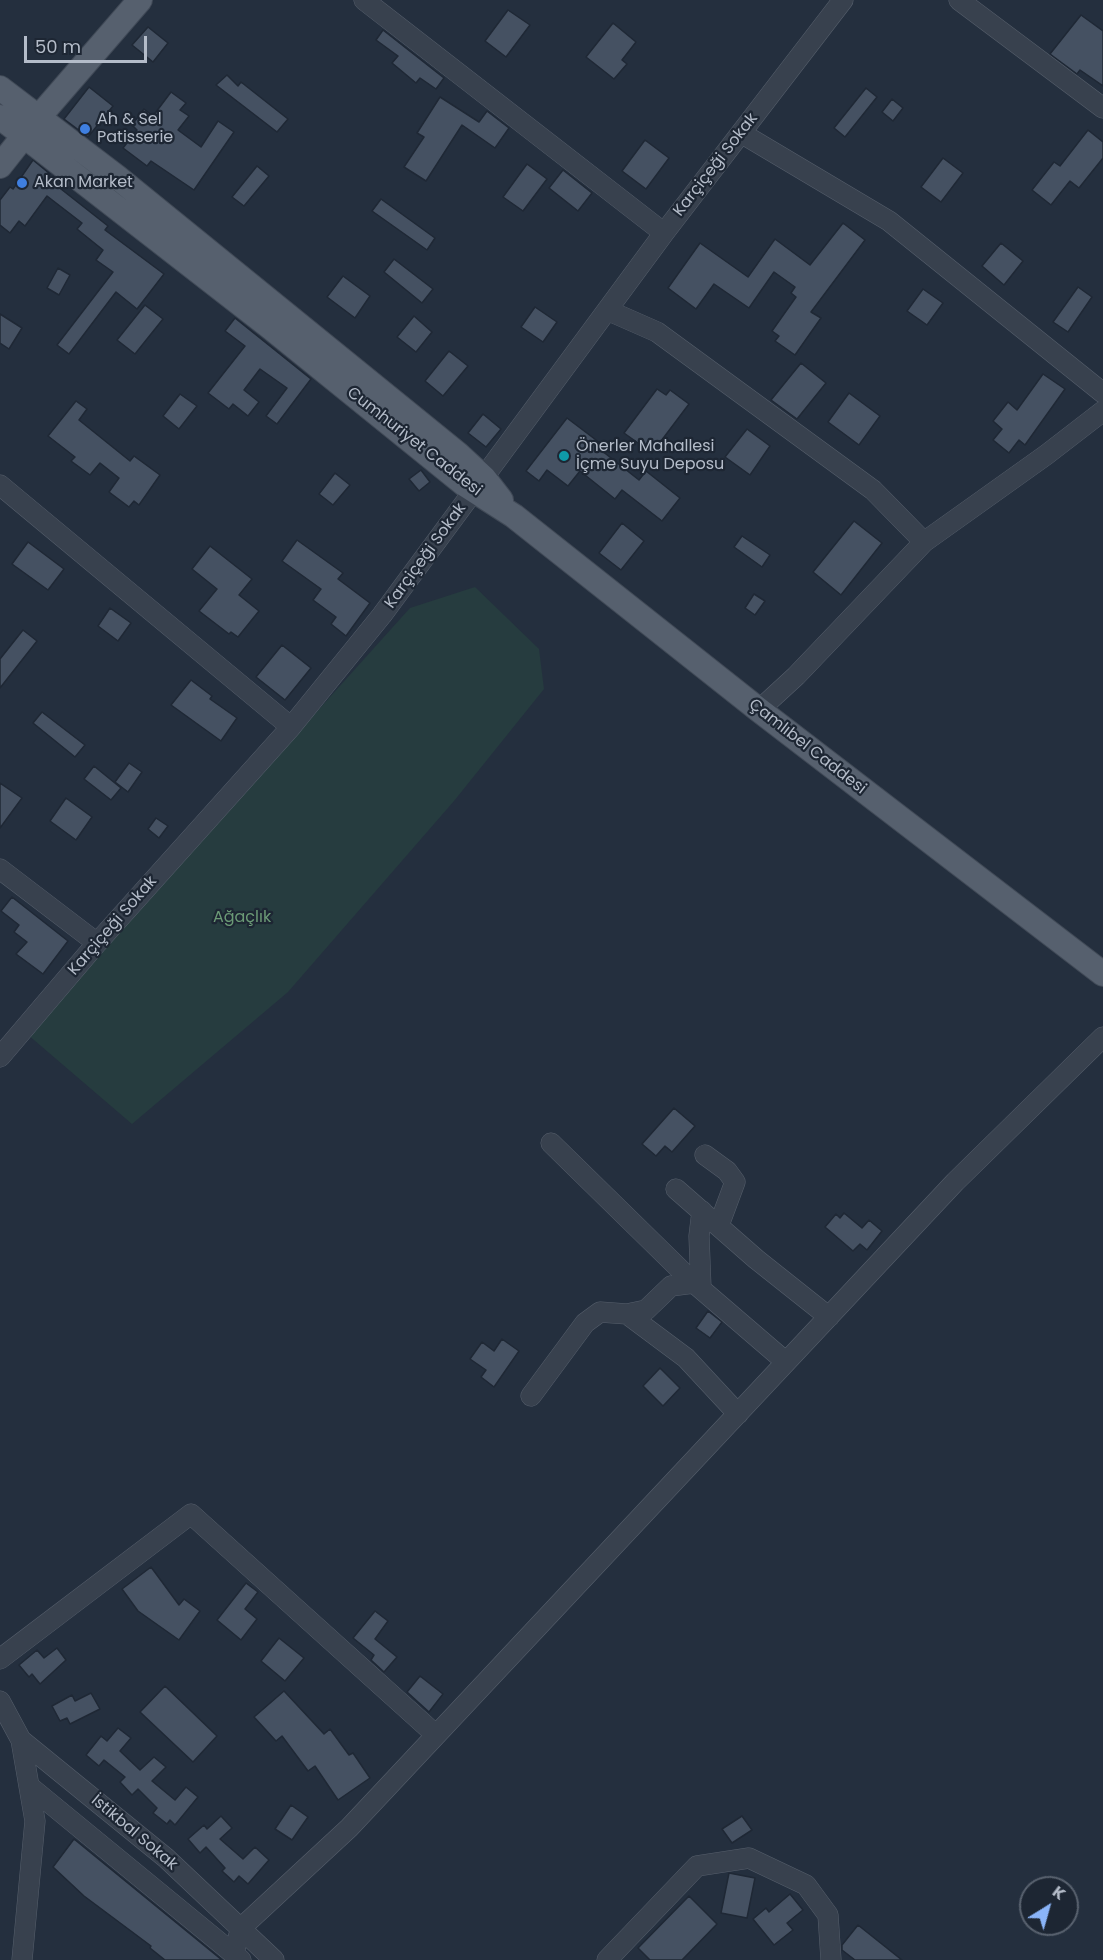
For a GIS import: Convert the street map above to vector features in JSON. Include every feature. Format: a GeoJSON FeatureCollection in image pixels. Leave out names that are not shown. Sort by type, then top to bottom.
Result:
{"type":"FeatureCollection","features":[{"type":"Feature","properties":{"kind":"main road"},"geometry":{"type":"LineString","coordinates":[[0,166],[140,0]]}},
{"type":"Feature","properties":{"kind":"main road"},"geometry":{"type":"LineString","coordinates":[[0,88],[31,127]]}},
{"type":"Feature","properties":{"kind":"main road"},"geometry":{"type":"LineString","coordinates":[[0,117],[31,127]]}},
{"type":"Feature","properties":{"kind":"main road","name":"Cumhuriyet Caddesi"},"geometry":{"type":"LineString","coordinates":[[31,127],[479,485],[514,516]]}},
{"type":"Feature","properties":{"kind":"main road","name":"Çamlıbel Caddesi"},"geometry":{"type":"LineString","coordinates":[[514,516],[759,710],[1103,974]]}},
{"type":"Feature","properties":{"kind":"street"},"geometry":{"type":"LineString","coordinates":[[364,0],[664,233]]}},
{"type":"Feature","properties":{"kind":"street"},"geometry":{"type":"LineString","coordinates":[[959,0],[1103,108]]}},
{"type":"Feature","properties":{"kind":"street","name":"Karçiçeği Sokak"},"geometry":{"type":"LineString","coordinates":[[0,1057],[97,943],[291,728],[382,615],[836,2]]}},
{"type":"Feature","properties":{"kind":"street"},"geometry":{"type":"LineString","coordinates":[[741,133],[889,221],[1103,393]]}},
{"type":"Feature","properties":{"kind":"street"},"geometry":{"type":"LineString","coordinates":[[608,310],[657,332],[695,359],[873,490],[924,542]]}},
{"type":"Feature","properties":{"kind":"street"},"geometry":{"type":"LineString","coordinates":[[759,710],[796,676],[924,542],[1046,455],[1103,411]]}},
{"type":"Feature","properties":{"kind":"street"},"geometry":{"type":"LineString","coordinates":[[0,485],[291,728]]}},
{"type":"Feature","properties":{"kind":"street"},"geometry":{"type":"LineString","coordinates":[[0,869],[97,943]]}},
{"type":"Feature","properties":{"kind":"street"},"geometry":{"type":"LineString","coordinates":[[238,1956],[241,1928],[349,1828],[955,1182],[1103,1037]]}},
{"type":"Feature","properties":{"kind":"street"},"geometry":{"type":"LineString","coordinates":[[551,1143],[697,1286],[786,1362]]}},
{"type":"Feature","properties":{"kind":"street"},"geometry":{"type":"LineString","coordinates":[[705,1155],[727,1171],[735,1182],[719,1225]]}},
{"type":"Feature","properties":{"kind":"street"},"geometry":{"type":"LineString","coordinates":[[676,1189],[756,1259],[829,1317]]}},
{"type":"Feature","properties":{"kind":"street"},"geometry":{"type":"LineString","coordinates":[[697,1286],[702,1211]]}},
{"type":"Feature","properties":{"kind":"street"},"geometry":{"type":"LineString","coordinates":[[531,1396],[585,1323],[600,1312],[627,1314],[646,1310],[671,1286],[697,1286]]}},
{"type":"Feature","properties":{"kind":"street"},"geometry":{"type":"LineString","coordinates":[[627,1314],[686,1358],[738,1414]]}},
{"type":"Feature","properties":{"kind":"street"},"geometry":{"type":"LineString","coordinates":[[0,1659],[191,1514],[436,1736]]}},
{"type":"Feature","properties":{"kind":"street","name":"İstikbal Sokak"},"geometry":{"type":"LineString","coordinates":[[0,1701],[21,1740],[136,1834],[274,1960]]}},
{"type":"Feature","properties":{"kind":"street"},"geometry":{"type":"LineString","coordinates":[[21,1740],[35,1821],[22,1960]]}},
{"type":"Feature","properties":{"kind":"street"},"geometry":{"type":"LineString","coordinates":[[29,1786],[238,1956]]}},
{"type":"Feature","properties":{"kind":"street"},"geometry":{"type":"LineString","coordinates":[[136,1834],[146,1881]]}},
{"type":"Feature","properties":{"kind":"street"},"geometry":{"type":"LineString","coordinates":[[607,1960],[697,1866],[749,1858],[806,1885],[828,1915],[831,1960]]}},
{"type":"Feature","properties":{"kind":"green space","name":"Ağaçlık"},"geometry":{"type":"Polygon","coordinates":[[[475,587],[539,649],[544,689],[454,801],[288,992],[132,1124],[27,1034],[410,608],[475,587]]]}},
{"type":"Feature","properties":{"kind":"building"},"geometry":{"type":"Polygon","coordinates":[[[508,10],[530,25],[506,57],[485,41],[508,10]]]}},
{"type":"Feature","properties":{"kind":"building"},"geometry":{"type":"Polygon","coordinates":[[[1081,15],[1103,31],[1103,86],[1080,70],[1077,74],[1050,54],[1081,15]]]}},
{"type":"Feature","properties":{"kind":"building"},"geometry":{"type":"Polygon","coordinates":[[[613,23],[636,42],[622,60],[627,64],[614,79],[586,57],[613,23]]]}},
{"type":"Feature","properties":{"kind":"building"},"geometry":{"type":"Polygon","coordinates":[[[148,27],[168,43],[153,62],[132,45],[148,27]]]}},
{"type":"Feature","properties":{"kind":"building"},"geometry":{"type":"Polygon","coordinates":[[[383,30],[444,78],[436,89],[420,78],[416,83],[392,63],[398,56],[376,40],[383,30]]]}},
{"type":"Feature","properties":{"kind":"building"},"geometry":{"type":"Polygon","coordinates":[[[227,75],[238,86],[241,82],[288,119],[277,132],[216,85],[227,75]]]}},
{"type":"Feature","properties":{"kind":"building"},"geometry":{"type":"Polygon","coordinates":[[[89,87],[113,106],[88,137],[64,119],[89,87]]]}},
{"type":"Feature","properties":{"kind":"building"},"geometry":{"type":"Polygon","coordinates":[[[866,88],[877,97],[845,137],[834,128],[866,88]]]}},
{"type":"Feature","properties":{"kind":"building"},"geometry":{"type":"Polygon","coordinates":[[[171,92],[186,103],[180,110],[189,116],[178,130],[201,147],[218,121],[234,132],[194,190],[151,161],[147,166],[123,148],[137,130],[132,125],[144,109],[153,116],[171,92]]]}},
{"type":"Feature","properties":{"kind":"building"},"geometry":{"type":"Polygon","coordinates":[[[440,97],[479,122],[487,111],[509,128],[495,148],[462,125],[426,181],[404,167],[424,137],[417,133],[440,97]]]}},
{"type":"Feature","properties":{"kind":"building"},"geometry":{"type":"Polygon","coordinates":[[[892,99],[903,108],[893,121],[882,112],[892,99]]]}},
{"type":"Feature","properties":{"kind":"building"},"geometry":{"type":"Polygon","coordinates":[[[1088,130],[1103,142],[1103,158],[1079,188],[1070,181],[1051,205],[1032,190],[1054,162],[1060,166],[1088,130]]]}},
{"type":"Feature","properties":{"kind":"building"},"geometry":{"type":"Polygon","coordinates":[[[645,140],[669,158],[646,189],[622,171],[645,140]]]}},
{"type":"Feature","properties":{"kind":"building"},"geometry":{"type":"Polygon","coordinates":[[[943,158],[963,173],[941,202],[921,187],[943,158]]]}},
{"type":"Feature","properties":{"kind":"building"},"geometry":{"type":"Polygon","coordinates":[[[33,160],[50,174],[47,178],[108,226],[105,230],[164,274],[137,309],[116,292],[69,354],[57,345],[113,272],[96,260],[103,250],[77,229],[82,223],[47,196],[25,226],[19,221],[10,233],[0,225],[0,200],[10,187],[13,189],[33,160]]]}},
{"type":"Feature","properties":{"kind":"building"},"geometry":{"type":"Polygon","coordinates":[[[527,164],[547,179],[523,211],[503,197],[527,164]]]}},
{"type":"Feature","properties":{"kind":"building"},"geometry":{"type":"Polygon","coordinates":[[[257,166],[269,176],[244,206],[232,197],[257,166]]]}},
{"type":"Feature","properties":{"kind":"building"},"geometry":{"type":"Polygon","coordinates":[[[563,170],[592,193],[578,211],[549,188],[563,170]]]}},
{"type":"Feature","properties":{"kind":"building"},"geometry":{"type":"Polygon","coordinates":[[[381,199],[435,238],[427,250],[372,211],[381,199]]]}},
{"type":"Feature","properties":{"kind":"building"},"geometry":{"type":"Polygon","coordinates":[[[843,223],[865,240],[811,312],[821,318],[795,355],[775,341],[779,336],[772,331],[796,297],[791,293],[795,287],[774,272],[749,308],[714,284],[696,309],[668,288],[700,243],[748,277],[775,239],[810,265],[843,223]]]}},
{"type":"Feature","properties":{"kind":"building"},"geometry":{"type":"Polygon","coordinates":[[[1001,243],[1023,261],[1004,285],[982,266],[1001,243]]]}},
{"type":"Feature","properties":{"kind":"building"},"geometry":{"type":"Polygon","coordinates":[[[394,259],[433,289],[422,303],[384,272],[394,259]]]}},
{"type":"Feature","properties":{"kind":"building"},"geometry":{"type":"Polygon","coordinates":[[[58,268],[70,275],[59,295],[47,288],[58,268]]]}},
{"type":"Feature","properties":{"kind":"building"},"geometry":{"type":"Polygon","coordinates":[[[343,276],[370,296],[355,318],[327,297],[343,276]]]}},
{"type":"Feature","properties":{"kind":"building"},"geometry":{"type":"Polygon","coordinates":[[[1078,287],[1092,297],[1068,332],[1053,322],[1078,287]]]}},
{"type":"Feature","properties":{"kind":"building"},"geometry":{"type":"Polygon","coordinates":[[[923,289],[943,303],[927,325],[907,311],[923,289]]]}},
{"type":"Feature","properties":{"kind":"building"},"geometry":{"type":"Polygon","coordinates":[[[145,305],[163,319],[135,354],[117,340],[145,305]]]}},
{"type":"Feature","properties":{"kind":"building"},"geometry":{"type":"Polygon","coordinates":[[[535,307],[557,322],[543,342],[521,327],[535,307]]]}},
{"type":"Feature","properties":{"kind":"building"},"geometry":{"type":"Polygon","coordinates":[[[0,314],[22,328],[9,349],[0,343],[0,314]]]}},
{"type":"Feature","properties":{"kind":"building"},"geometry":{"type":"Polygon","coordinates":[[[414,316],[432,332],[416,352],[397,337],[414,316]]]}},
{"type":"Feature","properties":{"kind":"building"},"geometry":{"type":"Polygon","coordinates":[[[235,318],[311,379],[277,424],[266,416],[287,388],[260,369],[244,390],[259,402],[248,416],[233,404],[229,409],[208,393],[245,346],[225,331],[235,318]]]}},
{"type":"Feature","properties":{"kind":"building"},"geometry":{"type":"Polygon","coordinates":[[[449,351],[468,366],[443,396],[425,381],[449,351]]]}},
{"type":"Feature","properties":{"kind":"building"},"geometry":{"type":"Polygon","coordinates":[[[801,363],[826,383],[797,419],[771,400],[801,363]]]}},
{"type":"Feature","properties":{"kind":"building"},"geometry":{"type":"Polygon","coordinates":[[[1043,374],[1065,389],[1025,445],[1019,440],[1009,453],[993,440],[1002,429],[993,421],[1008,402],[1017,410],[1043,374]]]}},
{"type":"Feature","properties":{"kind":"building"},"geometry":{"type":"Polygon","coordinates":[[[657,389],[666,395],[670,390],[689,404],[652,453],[624,433],[657,389]]]}},
{"type":"Feature","properties":{"kind":"building"},"geometry":{"type":"Polygon","coordinates":[[[849,393],[880,416],[859,445],[828,422],[849,393]]]}},
{"type":"Feature","properties":{"kind":"building"},"geometry":{"type":"Polygon","coordinates":[[[180,394],[197,406],[179,429],[163,416],[180,394]]]}},
{"type":"Feature","properties":{"kind":"building"},"geometry":{"type":"Polygon","coordinates":[[[76,401],[87,409],[79,420],[130,461],[134,456],[160,475],[139,505],[134,501],[129,507],[109,492],[119,478],[100,463],[90,475],[71,461],[75,457],[48,436],[76,401]]]}},
{"type":"Feature","properties":{"kind":"building"},"geometry":{"type":"Polygon","coordinates":[[[483,414],[501,429],[486,447],[468,433],[483,414]]]}},
{"type":"Feature","properties":{"kind":"building"},"geometry":{"type":"Polygon","coordinates":[[[567,418],[600,443],[597,447],[639,480],[646,471],[680,498],[662,521],[622,490],[615,499],[580,471],[568,486],[547,470],[539,481],[526,471],[567,418]]]}},
{"type":"Feature","properties":{"kind":"building"},"geometry":{"type":"Polygon","coordinates":[[[747,429],[770,446],[750,475],[725,457],[747,429]]]}},
{"type":"Feature","properties":{"kind":"building"},"geometry":{"type":"Polygon","coordinates":[[[421,470],[430,482],[419,491],[409,479],[421,470]]]}},
{"type":"Feature","properties":{"kind":"building"},"geometry":{"type":"Polygon","coordinates":[[[335,473],[350,485],[333,505],[319,494],[335,473]]]}},
{"type":"Feature","properties":{"kind":"building"},"geometry":{"type":"Polygon","coordinates":[[[854,521],[882,543],[841,595],[813,572],[854,521]]]}},
{"type":"Feature","properties":{"kind":"building"},"geometry":{"type":"Polygon","coordinates":[[[622,523],[644,541],[621,570],[599,553],[622,523]]]}},
{"type":"Feature","properties":{"kind":"building"},"geometry":{"type":"Polygon","coordinates":[[[742,536],[770,555],[762,567],[734,547],[742,536]]]}},
{"type":"Feature","properties":{"kind":"building"},"geometry":{"type":"Polygon","coordinates":[[[297,540],[343,573],[338,579],[370,603],[346,636],[331,624],[336,617],[313,600],[321,589],[282,561],[297,540]]]}},
{"type":"Feature","properties":{"kind":"building"},"geometry":{"type":"Polygon","coordinates":[[[28,542],[64,569],[48,590],[12,564],[28,542]]]}},
{"type":"Feature","properties":{"kind":"building"},"geometry":{"type":"Polygon","coordinates":[[[210,546],[252,579],[239,595],[259,611],[238,637],[231,632],[229,634],[199,611],[217,589],[192,569],[210,546]]]}},
{"type":"Feature","properties":{"kind":"building"},"geometry":{"type":"Polygon","coordinates":[[[754,594],[765,601],[755,615],[745,608],[754,594]]]}},
{"type":"Feature","properties":{"kind":"building"},"geometry":{"type":"Polygon","coordinates":[[[110,608],[131,623],[118,641],[98,626],[110,608]]]}},
{"type":"Feature","properties":{"kind":"building"},"geometry":{"type":"Polygon","coordinates":[[[23,630],[37,641],[0,688],[0,659],[23,630]]]}},
{"type":"Feature","properties":{"kind":"building"},"geometry":{"type":"Polygon","coordinates":[[[282,645],[311,668],[285,700],[256,677],[282,645]]]}},
{"type":"Feature","properties":{"kind":"building"},"geometry":{"type":"Polygon","coordinates":[[[191,680],[212,696],[210,699],[237,718],[221,741],[171,705],[191,680]]]}},
{"type":"Feature","properties":{"kind":"building"},"geometry":{"type":"Polygon","coordinates":[[[42,712],[85,745],[75,757],[33,723],[42,712]]]}},
{"type":"Feature","properties":{"kind":"building"},"geometry":{"type":"Polygon","coordinates":[[[129,763],[142,772],[128,792],[115,782],[129,763]]]}},
{"type":"Feature","properties":{"kind":"building"},"geometry":{"type":"Polygon","coordinates":[[[94,766],[121,788],[111,800],[84,779],[94,766]]]}},
{"type":"Feature","properties":{"kind":"building"},"geometry":{"type":"Polygon","coordinates":[[[0,783],[22,798],[0,828],[0,783]]]}},
{"type":"Feature","properties":{"kind":"building"},"geometry":{"type":"Polygon","coordinates":[[[66,798],[92,817],[76,840],[50,821],[66,798]]]}},
{"type":"Feature","properties":{"kind":"building"},"geometry":{"type":"Polygon","coordinates":[[[156,818],[168,826],[159,838],[148,829],[156,818]]]}},
{"type":"Feature","properties":{"kind":"building"},"geometry":{"type":"Polygon","coordinates":[[[12,897],[68,941],[43,974],[16,954],[27,942],[14,932],[19,925],[1,911],[12,897]]]}},
{"type":"Feature","properties":{"kind":"building"},"geometry":{"type":"Polygon","coordinates":[[[674,1108],[695,1126],[672,1152],[665,1146],[656,1156],[642,1144],[674,1108]]]}},
{"type":"Feature","properties":{"kind":"building"},"geometry":{"type":"Polygon","coordinates":[[[844,1213],[862,1228],[869,1220],[882,1231],[867,1250],[860,1244],[853,1251],[825,1227],[836,1214],[840,1218],[844,1213]]]}},
{"type":"Feature","properties":{"kind":"building"},"geometry":{"type":"Polygon","coordinates":[[[708,1311],[722,1322],[710,1338],[696,1328],[708,1311]]]}},
{"type":"Feature","properties":{"kind":"building"},"geometry":{"type":"Polygon","coordinates":[[[502,1339],[519,1351],[494,1387],[481,1377],[486,1370],[470,1359],[482,1342],[494,1351],[502,1339]]]}},
{"type":"Feature","properties":{"kind":"building"},"geometry":{"type":"Polygon","coordinates":[[[660,1368],[680,1388],[663,1406],[643,1386],[660,1368]]]}},
{"type":"Feature","properties":{"kind":"building"},"geometry":{"type":"Polygon","coordinates":[[[151,1567],[179,1605],[184,1599],[200,1611],[179,1640],[138,1611],[122,1589],[151,1567]]]}},
{"type":"Feature","properties":{"kind":"building"},"geometry":{"type":"Polygon","coordinates":[[[246,1583],[258,1592],[245,1609],[257,1619],[241,1640],[217,1620],[246,1583]]]}},
{"type":"Feature","properties":{"kind":"building"},"geometry":{"type":"Polygon","coordinates":[[[375,1611],[388,1621],[375,1639],[397,1657],[384,1672],[371,1660],[374,1655],[353,1638],[375,1611]]]}},
{"type":"Feature","properties":{"kind":"building"},"geometry":{"type":"Polygon","coordinates":[[[279,1638],[304,1658],[285,1681],[261,1661],[279,1638]]]}},
{"type":"Feature","properties":{"kind":"building"},"geometry":{"type":"Polygon","coordinates":[[[57,1648],[66,1660],[40,1684],[32,1674],[29,1677],[19,1665],[37,1650],[44,1658],[57,1648]]]}},
{"type":"Feature","properties":{"kind":"building"},"geometry":{"type":"Polygon","coordinates":[[[420,1676],[443,1694],[429,1712],[407,1692],[420,1676]]]}},
{"type":"Feature","properties":{"kind":"building"},"geometry":{"type":"Polygon","coordinates":[[[165,1686],[217,1736],[193,1762],[140,1712],[165,1686]]]}},
{"type":"Feature","properties":{"kind":"building"},"geometry":{"type":"Polygon","coordinates":[[[284,1691],[324,1734],[330,1729],[349,1755],[353,1753],[370,1778],[338,1800],[315,1766],[308,1771],[282,1736],[276,1741],[254,1717],[284,1691]]]}},
{"type":"Feature","properties":{"kind":"building"},"geometry":{"type":"Polygon","coordinates":[[[91,1693],[100,1709],[70,1724],[67,1718],[60,1721],[52,1706],[72,1695],[75,1701],[91,1693]]]}},
{"type":"Feature","properties":{"kind":"building"},"geometry":{"type":"Polygon","coordinates":[[[118,1728],[131,1738],[120,1751],[140,1770],[154,1757],[166,1767],[152,1781],[175,1800],[186,1787],[198,1797],[175,1825],[170,1820],[167,1824],[153,1813],[157,1808],[138,1789],[132,1795],[120,1782],[125,1777],[104,1760],[99,1766],[86,1755],[101,1736],[107,1741],[118,1728]]]}},
{"type":"Feature","properties":{"kind":"building"},"geometry":{"type":"Polygon","coordinates":[[[291,1805],[308,1817],[292,1840],[275,1829],[291,1805]]]}},
{"type":"Feature","properties":{"kind":"building"},"geometry":{"type":"Polygon","coordinates":[[[221,1816],[232,1828],[220,1839],[243,1859],[255,1847],[269,1860],[248,1884],[239,1876],[234,1882],[222,1871],[225,1868],[206,1847],[200,1853],[188,1839],[204,1825],[207,1829],[221,1816]]]}},
{"type":"Feature","properties":{"kind":"building"},"geometry":{"type":"Polygon","coordinates":[[[742,1816],[752,1830],[732,1843],[722,1829],[742,1816]]]}},
{"type":"Feature","properties":{"kind":"building"},"geometry":{"type":"Polygon","coordinates":[[[74,1839],[222,1960],[165,1960],[150,1948],[151,1946],[84,1896],[53,1867],[74,1839]]]}},
{"type":"Feature","properties":{"kind":"building"},"geometry":{"type":"Polygon","coordinates":[[[729,1873],[755,1878],[747,1918],[721,1913],[729,1873]]]}},
{"type":"Feature","properties":{"kind":"building"},"geometry":{"type":"Polygon","coordinates":[[[790,1894],[803,1910],[787,1923],[793,1930],[774,1945],[753,1919],[766,1908],[769,1912],[790,1894]]]}},
{"type":"Feature","properties":{"kind":"building"},"geometry":{"type":"Polygon","coordinates":[[[689,1896],[717,1924],[682,1960],[650,1960],[638,1948],[689,1896]]]}},
{"type":"Feature","properties":{"kind":"building"},"geometry":{"type":"Polygon","coordinates":[[[858,1925],[902,1960],[855,1960],[842,1950],[842,1945],[858,1925]]]}},
{"type":"Feature","properties":{"kind":"place","name":"Ah & Sel Patisserie"},"geometry":{"type":"Point","coordinates":[85,129]}},
{"type":"Feature","properties":{"kind":"place","name":"Akan Market"},"geometry":{"type":"Point","coordinates":[22,183]}},
{"type":"Feature","properties":{"kind":"place","name":"Önerler Mahallesi İçme Suyu Deposu"},"geometry":{"type":"Point","coordinates":[564,456]}}]}
